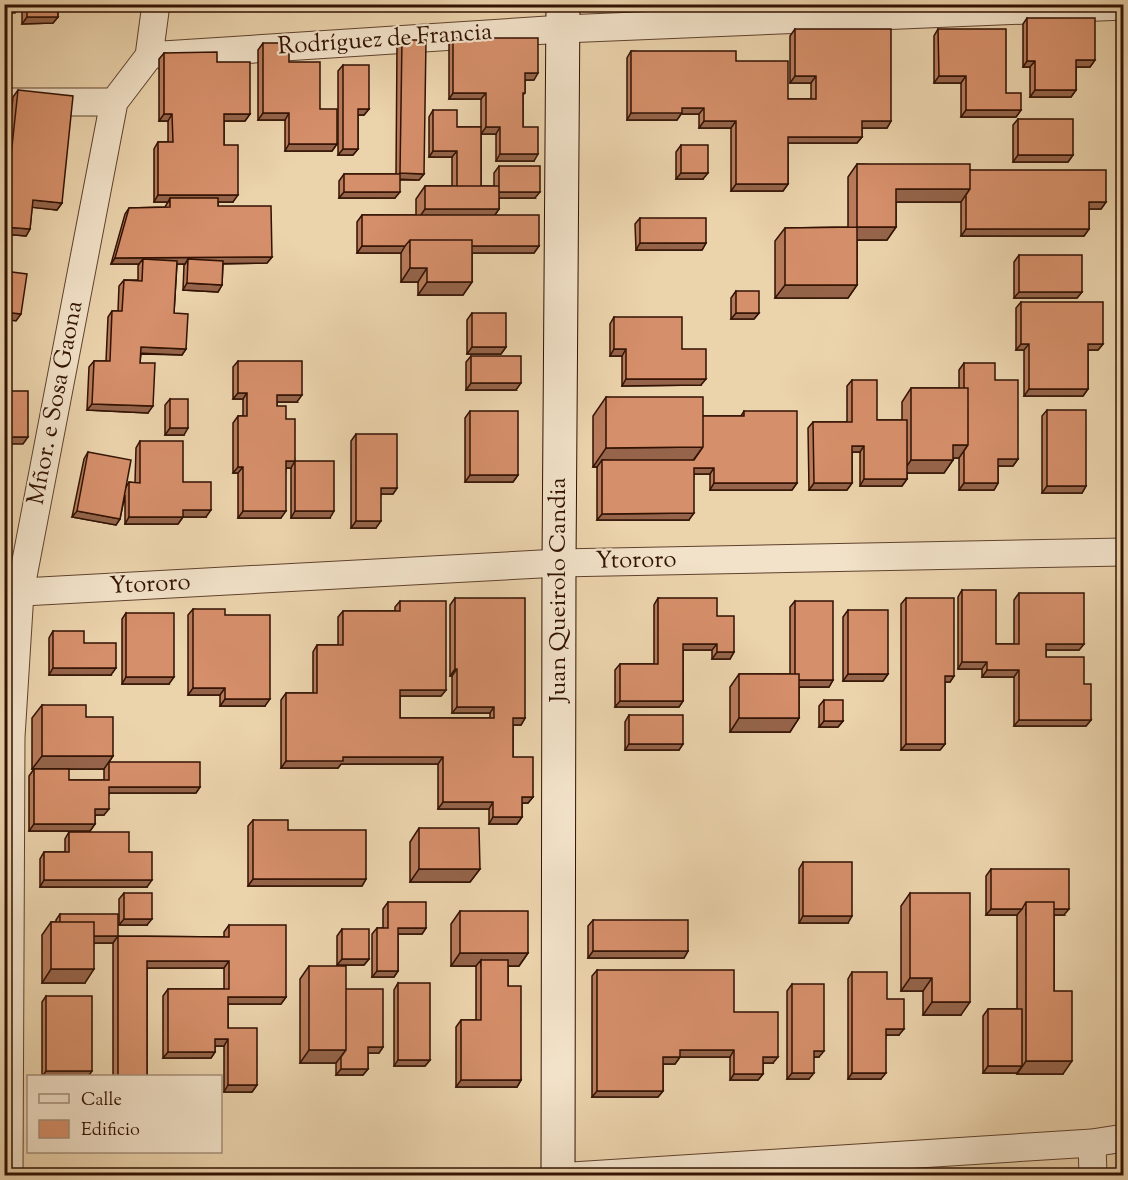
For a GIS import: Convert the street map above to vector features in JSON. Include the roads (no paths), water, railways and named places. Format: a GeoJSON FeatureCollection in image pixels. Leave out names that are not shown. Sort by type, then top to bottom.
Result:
{"type":"FeatureCollection","features":[{"type":"Feature","properties":{"kind":"street","name":"Mñor. e Sosa Gaona"},"geometry":{"type":"LineString","coordinates":[[9,1176],[12,592],[114,102],[149,56],[156,4]]}},
{"type":"Feature","properties":{"kind":"street","name":"Rodríguez de Francia"},"geometry":{"type":"LineString","coordinates":[[149,56],[563,16],[1124,6]]}},
{"type":"Feature","properties":{"kind":"street","name":"Juan Queirolo Candia"},"geometry":{"type":"LineString","coordinates":[[558,1176],[563,16]]}},
{"type":"Feature","properties":{"kind":"street"},"geometry":{"type":"LineString","coordinates":[[4,102],[114,102]]}},
{"type":"Feature","properties":{"kind":"street","name":"Ytororo"},"geometry":{"type":"LineString","coordinates":[[12,592],[559,563],[1124,552]]}},
{"type":"Feature","properties":{"kind":"street"},"geometry":{"type":"LineString","coordinates":[[572,1176],[1092,1143],[1124,1138]]}},
{"type":"Feature","properties":{"kind":"street"},"geometry":{"type":"LineString","coordinates":[[1092,1143],[1092,1176]]}}]}
